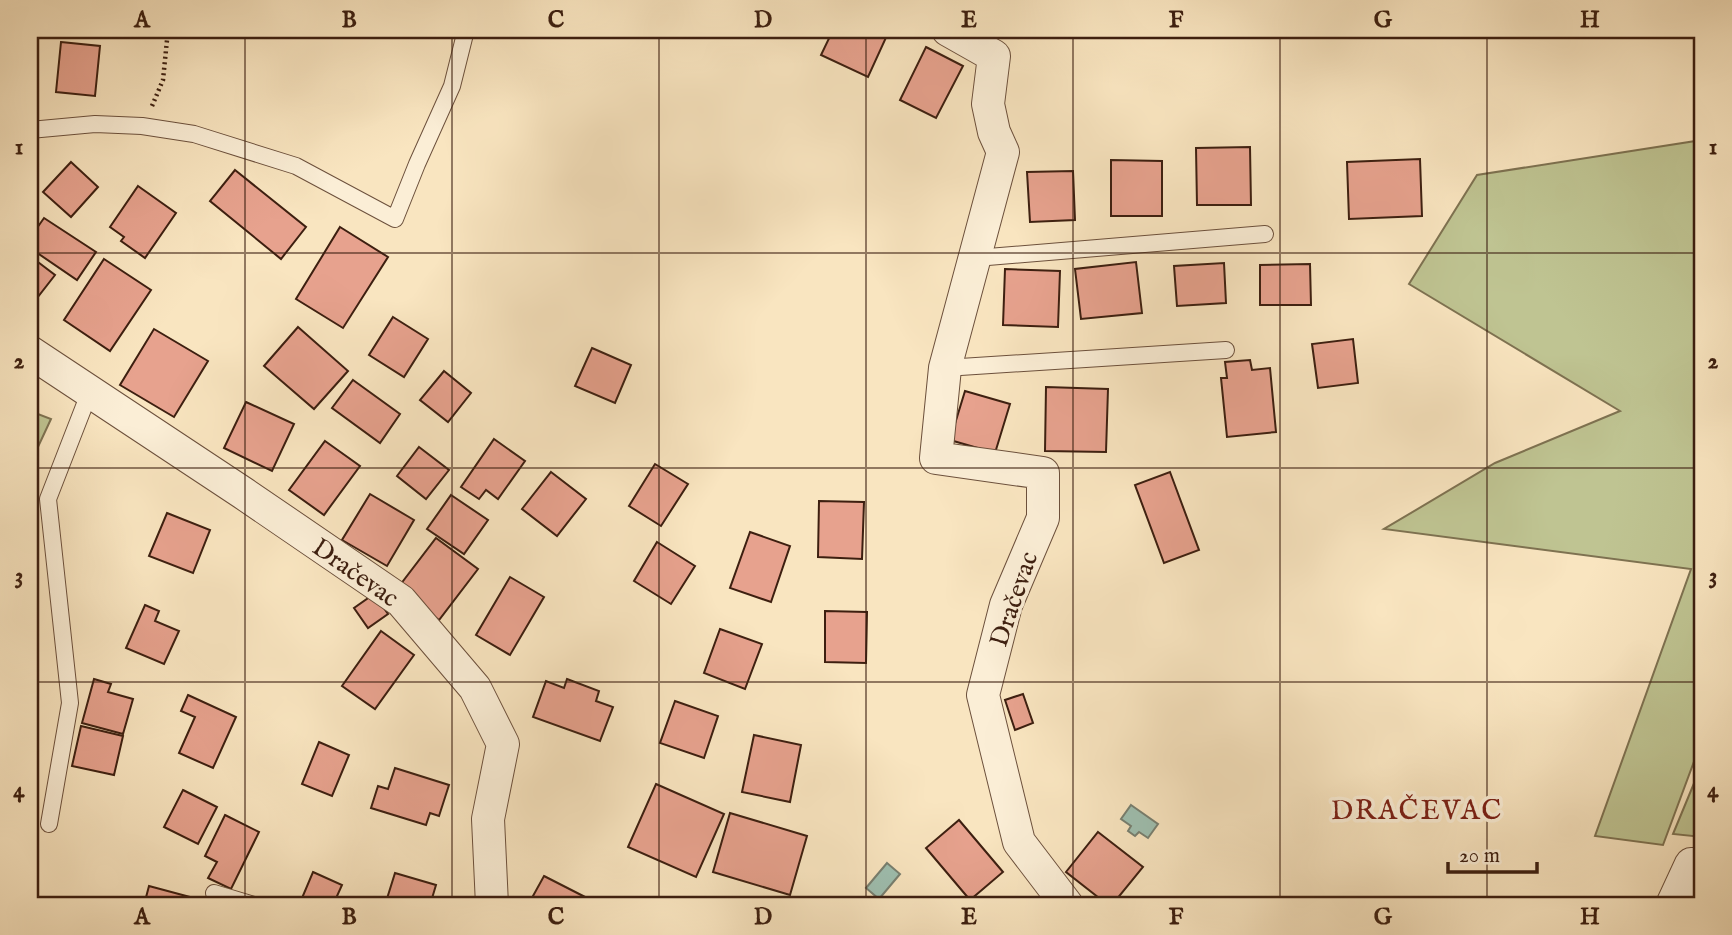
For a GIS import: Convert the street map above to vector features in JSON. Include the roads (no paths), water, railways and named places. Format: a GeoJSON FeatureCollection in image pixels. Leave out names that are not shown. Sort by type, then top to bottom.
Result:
{"type":"FeatureCollection","features":[{"type":"Feature","properties":{"kind":"street","name":"Dračevac"},"geometry":{"type":"LineString","coordinates":[[948,30],[994,57],[988,104],[1003,152],[945,368],[936,458],[1044,473],[1043,518],[1006,605],[983,695],[1020,842],[1067,905]]}},
{"type":"Feature","properties":{"kind":"street","name":"Dračevac"},"geometry":{"type":"LineString","coordinates":[[30,352],[401,601],[475,688],[503,744],[488,819],[492,905]]}},
{"type":"Feature","properties":{"kind":"street"},"geometry":{"type":"LineString","coordinates":[[1672,905],[1691,864],[1702,865]]}},
{"type":"Feature","properties":{"kind":"lane"},"geometry":{"type":"LineString","coordinates":[[30,130],[95,124],[142,126],[194,134],[296,166],[395,219],[452,86],[466,30]]}},
{"type":"Feature","properties":{"kind":"lane"},"geometry":{"type":"LineString","coordinates":[[976,258],[1265,234]]}},
{"type":"Feature","properties":{"kind":"lane"},"geometry":{"type":"LineString","coordinates":[[945,368],[1226,350]]}},
{"type":"Feature","properties":{"kind":"lane"},"geometry":{"type":"LineString","coordinates":[[49,824],[69,703],[48,499],[90,391]]}},
{"type":"Feature","properties":{"kind":"lane"},"geometry":{"type":"LineString","coordinates":[[214,892],[254,905]]}},
{"type":"Feature","properties":{"kind":"district","name":"DRAČEVAC"},"geometry":{"type":"Point","coordinates":[1417,809]}}]}
